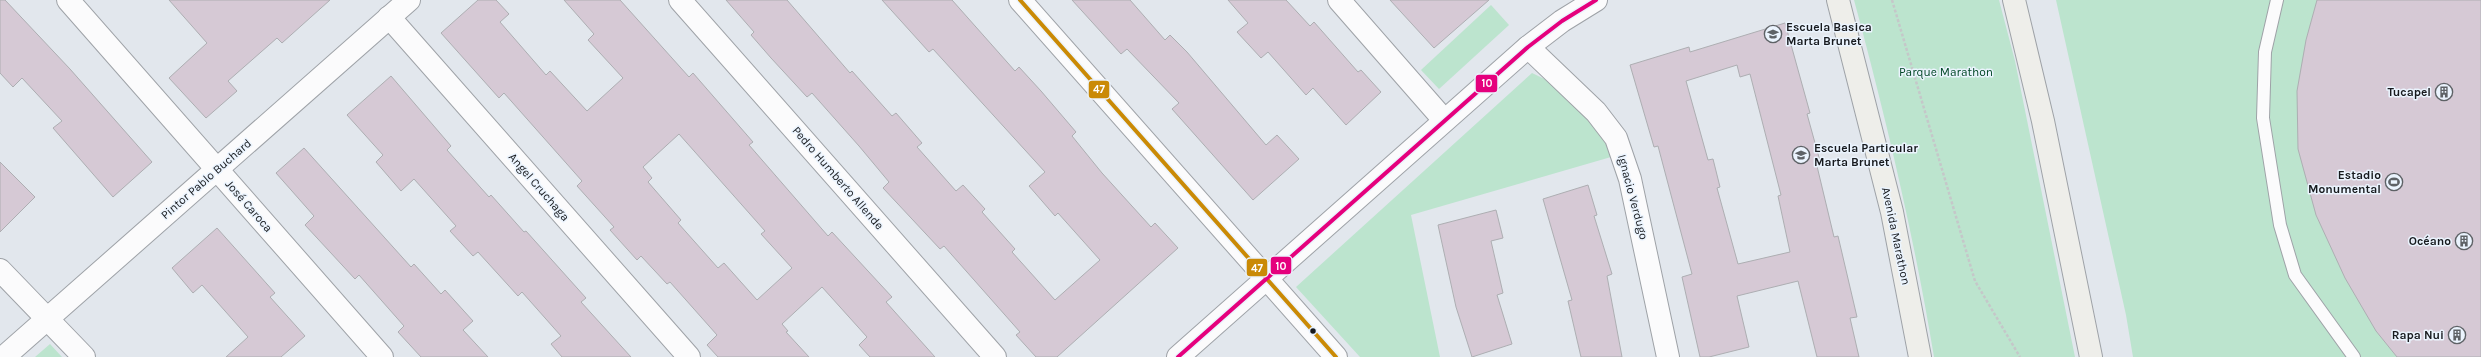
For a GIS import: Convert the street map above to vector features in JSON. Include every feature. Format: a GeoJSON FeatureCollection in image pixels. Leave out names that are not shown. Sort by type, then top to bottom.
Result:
{"type":"FeatureCollection","features":[{"type":"Feature","properties":{"kind":"main road","name":"Avenida Marathon"},"geometry":{"type":"LineString","coordinates":[[1838,0],[1892,212],[1920,357]]}},
{"type":"Feature","properties":{"kind":"main road"},"geometry":{"type":"LineString","coordinates":[[2014,0],[2043,121],[2091,357]]}},
{"type":"Feature","properties":{"kind":"street","name":"José Caroca"},"geometry":{"type":"LineString","coordinates":[[68,0],[382,357]]}},
{"type":"Feature","properties":{"kind":"street","name":"Pintor Pablo Buchard"},"geometry":{"type":"LineString","coordinates":[[4,357],[408,0]]}},
{"type":"Feature","properties":{"kind":"street","name":"Pedro Humberto Allende"},"geometry":{"type":"LineString","coordinates":[[680,0],[995,357]]}},
{"type":"Feature","properties":{"kind":"street"},"geometry":{"type":"LineString","coordinates":[[1020,0],[1336,357]]}},
{"type":"Feature","properties":{"kind":"street"},"geometry":{"type":"LineString","coordinates":[[1339,0],[1444,120]]}},
{"type":"Feature","properties":{"kind":"street"},"geometry":{"type":"LineString","coordinates":[[1178,357],[1528,47],[1562,22],[1596,0]]}},
{"type":"Feature","properties":{"kind":"street","name":"Angel Cruchaga"},"geometry":{"type":"LineString","coordinates":[[389,17],[689,357]]}},
{"type":"Feature","properties":{"kind":"street","name":"Ignacio Verdugo"},"geometry":{"type":"LineString","coordinates":[[1528,47],[1596,112],[1616,138],[1623,155],[1651,268],[1668,357]]}},
{"type":"Feature","properties":{"kind":"street"},"geometry":{"type":"LineString","coordinates":[[0,270],[84,357]]}},
{"type":"Feature","properties":{"kind":"lane"},"geometry":{"type":"LineString","coordinates":[[2277,0],[2265,52],[2263,118],[2280,225],[2294,275],[2354,357]]}},
{"type":"Feature","properties":{"kind":"path"},"geometry":{"type":"LineString","coordinates":[[1892,0],[1975,281],[2020,357]]}},
{"type":"Feature","properties":{"kind":"green space","name":"Parque Marathon"},"geometry":{"type":"Polygon","coordinates":[[[1854,0],[1999,0],[2015,61],[2075,357],[1934,357],[1918,267],[1898,177],[1854,0]]]}},
{"type":"Feature","properties":{"kind":"green space","name":"Estadio Monumental"},"geometry":{"type":"Polygon","coordinates":[[[2056,0],[2481,0],[2481,357],[2133,357],[2126,315],[2056,0]]]}},
{"type":"Feature","properties":{"kind":"green space"},"geometry":{"type":"Polygon","coordinates":[[[1491,5],[1509,25],[1439,89],[1421,70],[1491,5]]]}},
{"type":"Feature","properties":{"kind":"green space"},"geometry":{"type":"Polygon","coordinates":[[[1532,73],[1561,87],[1604,134],[1611,157],[1411,215],[1440,357],[1360,357],[1296,287],[1532,73]]]}},
{"type":"Feature","properties":{"kind":"green space"},"geometry":{"type":"Polygon","coordinates":[[[50,344],[62,357],[35,357],[50,344]]]}},
{"type":"Feature","properties":{"kind":"building"},"geometry":{"type":"Polygon","coordinates":[[[0,0],[5,0],[70,69],[152,162],[113,197],[53,128],[62,121],[22,78],[13,87],[0,73],[0,0]]]}},
{"type":"Feature","properties":{"kind":"building"},"geometry":{"type":"Polygon","coordinates":[[[169,0],[330,0],[282,43],[277,38],[228,81],[237,91],[206,118],[169,78],[207,43],[169,0]]]}},
{"type":"Feature","properties":{"kind":"building"},"geometry":{"type":"Polygon","coordinates":[[[478,0],[496,0],[509,14],[500,22],[546,75],[550,71],[587,111],[623,78],[588,40],[594,34],[564,0],[620,0],[689,77],[693,73],[753,142],[749,145],[828,236],[832,232],[892,297],[886,302],[935,357],[870,357],[859,345],[867,337],[822,287],[782,324],[788,331],[786,332],[809,357],[718,357],[707,345],[717,335],[670,282],[667,284],[641,256],[637,260],[610,230],[614,227],[577,186],[582,181],[504,93],[499,98],[441,33],[478,0]],[[679,134],[643,167],[652,178],[648,182],[681,220],[678,223],[718,268],[724,263],[757,300],[792,268],[761,234],[765,231],[679,134]]]}},
{"type":"Feature","properties":{"kind":"building"},"geometry":{"type":"Polygon","coordinates":[[[726,0],[787,0],[850,73],[852,71],[892,116],[896,113],[922,143],[917,147],[956,191],[963,185],[985,209],[982,212],[1015,249],[1012,252],[1055,300],[1100,260],[1058,213],[1055,216],[1029,186],[1045,172],[933,49],[929,52],[882,0],[952,0],[1015,71],[1019,67],[1041,91],[1076,132],[1072,136],[1102,173],[1151,227],[1155,223],[1178,248],[1057,357],[1036,357],[1016,335],[1020,332],[944,246],[940,249],[883,188],[889,182],[859,146],[812,93],[807,97],[771,58],[751,35],[754,32],[726,0]]]}},
{"type":"Feature","properties":{"kind":"building"},"geometry":{"type":"Polygon","coordinates":[[[1072,0],[1130,0],[1165,40],[1170,35],[1187,52],[1266,145],[1277,135],[1299,159],[1253,200],[1172,109],[1179,103],[1127,49],[1121,54],[1072,0]]]}},
{"type":"Feature","properties":{"kind":"building"},"geometry":{"type":"Polygon","coordinates":[[[1228,0],[1286,0],[1310,26],[1314,22],[1358,72],[1361,70],[1381,92],[1346,125],[1313,88],[1306,95],[1268,52],[1261,58],[1237,32],[1248,23],[1228,0]]]}},
{"type":"Feature","properties":{"kind":"building"},"geometry":{"type":"Polygon","coordinates":[[[1390,0],[1489,0],[1434,48],[1390,0]]]}},
{"type":"Feature","properties":{"kind":"building","name":"Estadio Monumental"},"geometry":{"type":"Polygon","coordinates":[[[2317,0],[2481,0],[2481,357],[2397,357],[2376,331],[2345,278],[2316,215],[2298,149],[2297,91],[2306,40],[2317,0]]]}},
{"type":"Feature","properties":{"kind":"building"},"geometry":{"type":"Polygon","coordinates":[[[1785,23],[1810,113],[1807,114],[1820,161],[1816,162],[1834,237],[1838,236],[1857,317],[1850,318],[1859,357],[1817,357],[1798,281],[1737,296],[1749,347],[1709,357],[1700,357],[1682,277],[1692,274],[1658,146],[1654,147],[1630,65],[1689,47],[1690,52],[1785,23]],[[1737,65],[1686,81],[1708,160],[1713,159],[1720,187],[1717,188],[1738,264],[1790,252],[1778,196],[1781,195],[1750,74],[1740,77],[1737,65]]]}},
{"type":"Feature","properties":{"kind":"building"},"geometry":{"type":"Polygon","coordinates":[[[391,76],[451,146],[447,150],[489,197],[491,195],[524,232],[526,231],[586,298],[581,302],[631,357],[562,357],[551,344],[561,336],[522,292],[518,296],[478,252],[473,256],[450,231],[456,226],[414,179],[401,191],[376,162],[383,155],[347,115],[391,76]]]}},
{"type":"Feature","properties":{"kind":"building"},"geometry":{"type":"Polygon","coordinates":[[[304,148],[411,267],[414,264],[441,294],[445,290],[473,321],[463,330],[488,357],[421,357],[398,332],[404,326],[359,275],[355,279],[305,225],[314,216],[276,173],[304,148]]]}},
{"type":"Feature","properties":{"kind":"building"},"geometry":{"type":"Polygon","coordinates":[[[0,162],[35,197],[0,232],[0,162]]]}},
{"type":"Feature","properties":{"kind":"building"},"geometry":{"type":"Polygon","coordinates":[[[1588,185],[1597,215],[1594,216],[1612,274],[1607,276],[1622,357],[1581,357],[1568,301],[1572,300],[1543,199],[1588,185]]]}},
{"type":"Feature","properties":{"kind":"building"},"geometry":{"type":"Polygon","coordinates":[[[1496,210],[1503,238],[1491,241],[1503,293],[1497,295],[1512,344],[1472,357],[1456,307],[1438,225],[1496,210]]]}},
{"type":"Feature","properties":{"kind":"building"},"geometry":{"type":"Polygon","coordinates":[[[217,228],[275,293],[270,297],[305,336],[281,357],[226,357],[248,337],[202,285],[193,293],[172,268],[217,228]]]}},
{"type":"Feature","properties":{"kind":"transit line","name":"47"},"geometry":{"type":"LineString","coordinates":[[1020,0],[1336,357]]}},
{"type":"Feature","properties":{"kind":"transit line","name":"10"},"geometry":{"type":"LineString","coordinates":[[1178,357],[1528,47],[1562,21],[1596,0]]}},
{"type":"Feature","properties":{"kind":"place","name":"Escuela Basica Marta Brunet"},"geometry":{"type":"Point","coordinates":[1773,34]}},
{"type":"Feature","properties":{"kind":"place","name":"Tucapel"},"geometry":{"type":"Point","coordinates":[2444,92]}},
{"type":"Feature","properties":{"kind":"place","name":"Escuela Particular Marta Brunet"},"geometry":{"type":"Point","coordinates":[1801,155]}},
{"type":"Feature","properties":{"kind":"place","name":"Estadio Monumental"},"geometry":{"type":"Point","coordinates":[2394,182]}},
{"type":"Feature","properties":{"kind":"place","name":"Océano"},"geometry":{"type":"Point","coordinates":[2464,241]}},
{"type":"Feature","properties":{"kind":"place","name":"Rapa Nui"},"geometry":{"type":"Point","coordinates":[2457,335]}}]}
